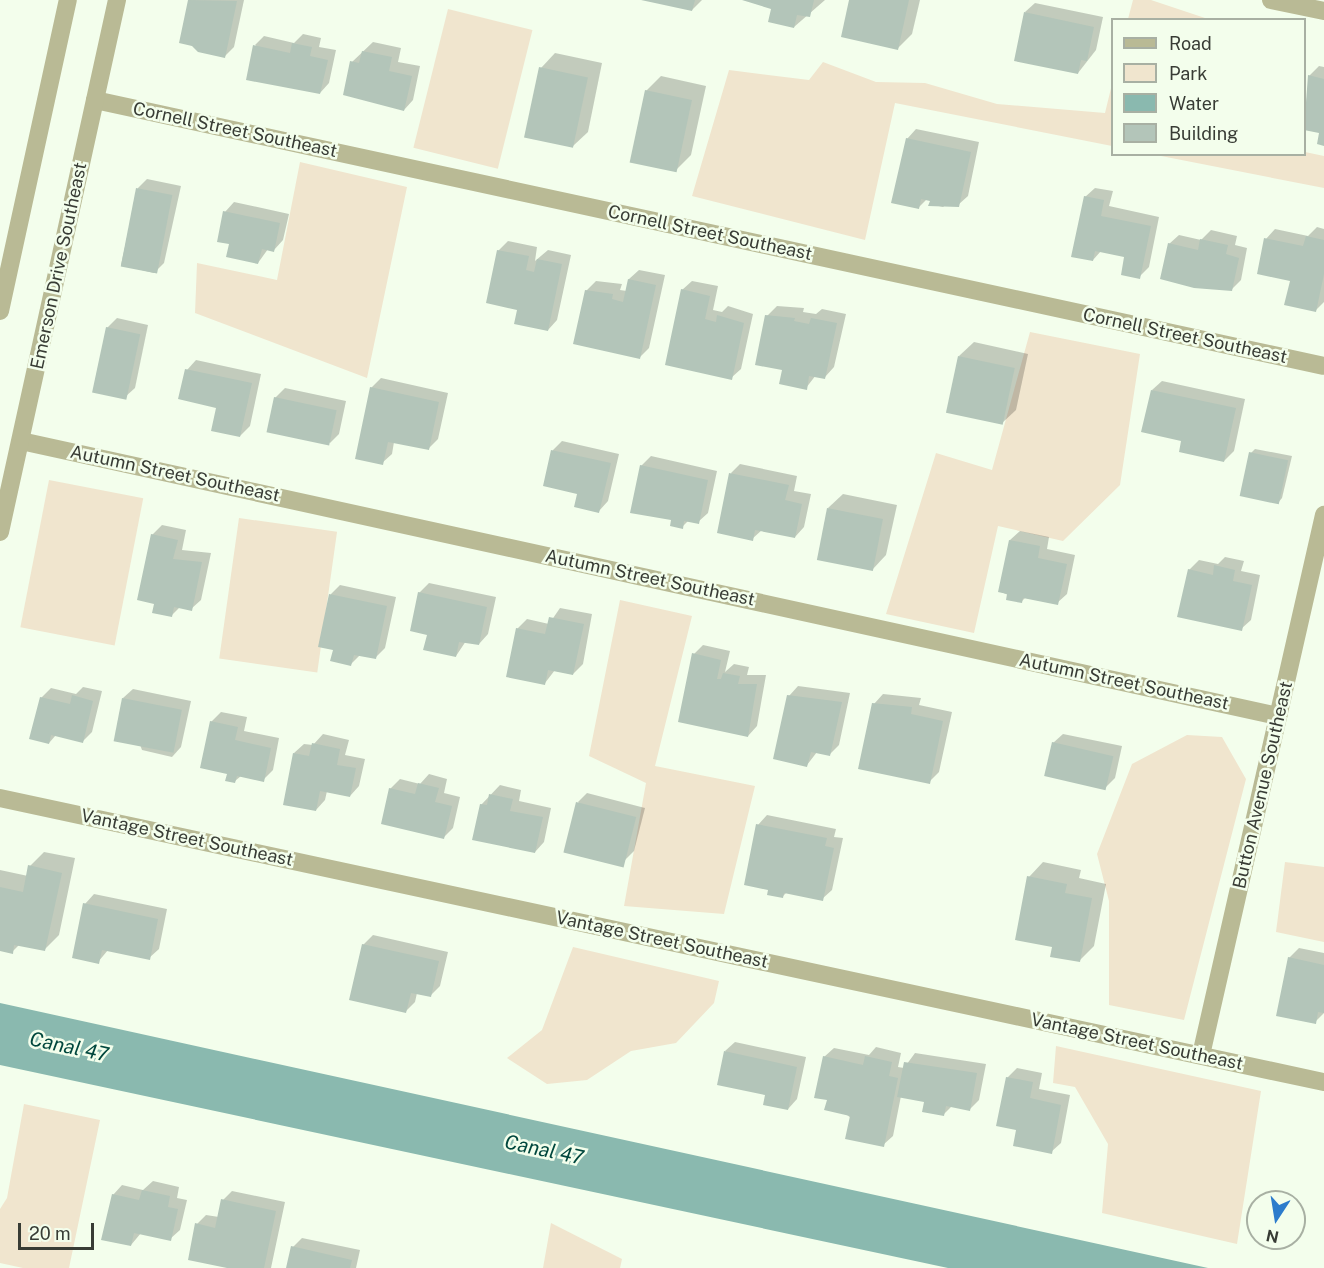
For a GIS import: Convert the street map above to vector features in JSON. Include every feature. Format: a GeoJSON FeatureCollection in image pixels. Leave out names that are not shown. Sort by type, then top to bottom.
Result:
{"type":"FeatureCollection","features":[{"type":"Feature","properties":{"kind":"street"},"geometry":{"type":"LineString","coordinates":[[0,311],[68,0]]}},
{"type":"Feature","properties":{"kind":"street","name":"Emerson Drive Southeast"},"geometry":{"type":"LineString","coordinates":[[0,532],[117,0]]}},
{"type":"Feature","properties":{"kind":"street"},"geometry":{"type":"LineString","coordinates":[[1271,0],[1324,11]]}},
{"type":"Feature","properties":{"kind":"street","name":"Cornell Street Southeast"},"geometry":{"type":"LineString","coordinates":[[95,100],[1324,366]]}},
{"type":"Feature","properties":{"kind":"street","name":"Autumn Street Southeast"},"geometry":{"type":"LineString","coordinates":[[21,441],[1278,716]]}},
{"type":"Feature","properties":{"kind":"street","name":"Button Avenue Southeast"},"geometry":{"type":"LineString","coordinates":[[1201,1055],[1324,515]]}},
{"type":"Feature","properties":{"kind":"street","name":"Vantage Street Southeast"},"geometry":{"type":"LineString","coordinates":[[0,798],[1324,1082]]}},
{"type":"Feature","properties":{"kind":"green space"},"geometry":{"type":"Polygon","coordinates":[[[1133,0],[1151,0],[1205,18],[1128,18],[1133,0]]]}},
{"type":"Feature","properties":{"kind":"green space"},"geometry":{"type":"Polygon","coordinates":[[[448,9],[532,30],[498,169],[413,148],[448,9]]]}},
{"type":"Feature","properties":{"kind":"green space"},"geometry":{"type":"Polygon","coordinates":[[[823,62],[876,82],[925,83],[997,104],[1105,113],[1111,88],[1111,146],[895,103],[865,240],[692,196],[729,70],[809,80],[823,62]]]}},
{"type":"Feature","properties":{"kind":"green space"},"geometry":{"type":"Polygon","coordinates":[[[1306,152],[1324,156],[1324,188],[1161,156],[1306,156],[1306,152]]]}},
{"type":"Feature","properties":{"kind":"green space"},"geometry":{"type":"Polygon","coordinates":[[[300,162],[407,187],[367,378],[195,313],[197,263],[277,280],[300,162]]]}},
{"type":"Feature","properties":{"kind":"green space"},"geometry":{"type":"Polygon","coordinates":[[[1030,332],[1140,354],[1120,485],[1063,541],[998,526],[974,633],[886,614],[936,453],[992,470],[1030,332]]]}},
{"type":"Feature","properties":{"kind":"green space"},"geometry":{"type":"Polygon","coordinates":[[[49,480],[143,498],[115,646],[20,627],[49,480]]]}},
{"type":"Feature","properties":{"kind":"green space"},"geometry":{"type":"Polygon","coordinates":[[[239,518],[337,532],[317,672],[219,659],[239,518]]]}},
{"type":"Feature","properties":{"kind":"green space"},"geometry":{"type":"Polygon","coordinates":[[[620,600],[692,616],[655,766],[755,786],[724,914],[624,906],[646,783],[589,756],[620,600]]]}},
{"type":"Feature","properties":{"kind":"green space"},"geometry":{"type":"Polygon","coordinates":[[[1187,735],[1222,737],[1246,779],[1184,1020],[1109,1005],[1109,901],[1097,854],[1132,764],[1187,735]]]}},
{"type":"Feature","properties":{"kind":"green space"},"geometry":{"type":"Polygon","coordinates":[[[1285,862],[1324,867],[1324,942],[1276,932],[1285,862]]]}},
{"type":"Feature","properties":{"kind":"green space"},"geometry":{"type":"Polygon","coordinates":[[[573,947],[719,981],[714,1003],[676,1043],[631,1051],[587,1080],[547,1084],[507,1058],[542,1030],[573,947]]]}},
{"type":"Feature","properties":{"kind":"green space"},"geometry":{"type":"Polygon","coordinates":[[[1056,1046],[1261,1091],[1237,1244],[1102,1213],[1108,1144],[1075,1087],[1053,1083],[1056,1046]]]}},
{"type":"Feature","properties":{"kind":"green space"},"geometry":{"type":"Polygon","coordinates":[[[24,1104],[100,1120],[69,1268],[23,1268],[0,1263],[0,1209],[7,1198],[24,1104]]]}},
{"type":"Feature","properties":{"kind":"green space"},"geometry":{"type":"Polygon","coordinates":[[[551,1223],[622,1259],[620,1268],[543,1268],[551,1223]]]}},
{"type":"Feature","properties":{"kind":"water","name":"Canal 47"},"geometry":{"type":"Polygon","coordinates":[[[0,1003],[1208,1268],[948,1268],[0,1065],[0,1003]]]}},
{"type":"Feature","properties":{"kind":"building"},"geometry":{"type":"Polygon","coordinates":[[[188,0],[237,1],[225,58],[198,52],[192,46],[179,43],[188,0]]]}},
{"type":"Feature","properties":{"kind":"building"},"geometry":{"type":"Polygon","coordinates":[[[641,0],[695,0],[692,11],[641,0]]]}},
{"type":"Feature","properties":{"kind":"building"},"geometry":{"type":"Polygon","coordinates":[[[742,0],[814,0],[810,17],[797,15],[794,28],[768,22],[771,9],[742,0]]]}},
{"type":"Feature","properties":{"kind":"building"},"geometry":{"type":"Polygon","coordinates":[[[849,0],[909,0],[898,50],[841,37],[849,0]]]}},
{"type":"Feature","properties":{"kind":"building"},"geometry":{"type":"Polygon","coordinates":[[[1024,12],[1094,27],[1087,61],[1081,60],[1078,74],[1014,61],[1024,12]]]}},
{"type":"Feature","properties":{"kind":"building"},"geometry":{"type":"Polygon","coordinates":[[[292,43],[312,47],[310,56],[328,60],[320,94],[246,80],[253,45],[290,53],[292,43]]]}},
{"type":"Feature","properties":{"kind":"building"},"geometry":{"type":"Polygon","coordinates":[[[362,51],[392,57],[389,71],[412,76],[404,111],[343,95],[350,61],[359,63],[362,51]]]}},
{"type":"Feature","properties":{"kind":"building"},"geometry":{"type":"Polygon","coordinates":[[[539,67],[588,77],[573,148],[524,137],[539,67]]]}},
{"type":"Feature","properties":{"kind":"building"},"geometry":{"type":"Polygon","coordinates":[[[1308,75],[1324,79],[1324,146],[1317,144],[1319,133],[1306,130],[1308,75]]]}},
{"type":"Feature","properties":{"kind":"building"},"geometry":{"type":"Polygon","coordinates":[[[645,90],[692,100],[677,172],[630,162],[645,90]]]}},
{"type":"Feature","properties":{"kind":"building"},"geometry":{"type":"Polygon","coordinates":[[[906,138],[971,152],[959,207],[928,206],[930,201],[921,199],[919,209],[891,203],[906,138]]]}},
{"type":"Feature","properties":{"kind":"building"},"geometry":{"type":"Polygon","coordinates":[[[136,188],[172,195],[157,274],[121,267],[136,188]]]}},
{"type":"Feature","properties":{"kind":"building"},"geometry":{"type":"Polygon","coordinates":[[[1084,196],[1104,200],[1101,216],[1151,226],[1140,279],[1121,275],[1124,257],[1095,251],[1093,261],[1071,257],[1084,196]]]}},
{"type":"Feature","properties":{"kind":"building"},"geometry":{"type":"Polygon","coordinates":[[[223,211],[280,223],[274,252],[262,249],[258,264],[226,257],[229,244],[217,242],[223,211]]]}},
{"type":"Feature","properties":{"kind":"building"},"geometry":{"type":"Polygon","coordinates":[[[1306,236],[1324,240],[1324,274],[1316,312],[1284,305],[1290,281],[1257,274],[1264,238],[1303,246],[1306,236]]]}},
{"type":"Feature","properties":{"kind":"building"},"geometry":{"type":"Polygon","coordinates":[[[1200,239],[1228,245],[1226,254],[1239,258],[1232,291],[1194,288],[1160,279],[1168,243],[1198,250],[1200,239]]]}},
{"type":"Feature","properties":{"kind":"building"},"geometry":{"type":"Polygon","coordinates":[[[497,250],[529,256],[526,270],[534,272],[537,259],[562,264],[548,331],[514,324],[517,310],[486,303],[497,250]]]}},
{"type":"Feature","properties":{"kind":"building"},"geometry":{"type":"Polygon","coordinates":[[[628,279],[656,285],[640,359],[573,344],[585,290],[613,294],[612,299],[623,302],[628,279]]]}},
{"type":"Feature","properties":{"kind":"building"},"geometry":{"type":"Polygon","coordinates":[[[681,289],[710,296],[705,319],[716,322],[717,315],[744,323],[732,380],[665,365],[681,289]]]}},
{"type":"Feature","properties":{"kind":"building"},"geometry":{"type":"Polygon","coordinates":[[[765,315],[795,318],[794,321],[809,324],[811,318],[837,323],[825,379],[809,376],[807,390],[779,384],[782,370],[755,365],[765,315]]]}},
{"type":"Feature","properties":{"kind":"building"},"geometry":{"type":"Polygon","coordinates":[[[106,327],[140,334],[126,400],[92,393],[106,327]]]}},
{"type":"Feature","properties":{"kind":"building"},"geometry":{"type":"Polygon","coordinates":[[[958,356],[1015,368],[1003,425],[946,413],[958,356]]]}},
{"type":"Feature","properties":{"kind":"building"},"geometry":{"type":"Polygon","coordinates":[[[185,369],[252,383],[240,437],[211,431],[216,408],[178,399],[185,369]]]}},
{"type":"Feature","properties":{"kind":"building"},"geometry":{"type":"Polygon","coordinates":[[[370,387],[439,402],[429,450],[388,442],[383,465],[355,459],[370,387]]]}},
{"type":"Feature","properties":{"kind":"building"},"geometry":{"type":"Polygon","coordinates":[[[1151,390],[1236,408],[1224,462],[1179,452],[1181,441],[1141,432],[1151,390]]]}},
{"type":"Feature","properties":{"kind":"building"},"geometry":{"type":"Polygon","coordinates":[[[274,397],[337,410],[329,446],[267,432],[274,397]]]}},
{"type":"Feature","properties":{"kind":"building"},"geometry":{"type":"Polygon","coordinates":[[[551,450],[611,463],[599,513],[574,507],[577,494],[543,486],[551,450]]]}},
{"type":"Feature","properties":{"kind":"building"},"geometry":{"type":"Polygon","coordinates":[[[1249,452],[1288,460],[1279,504],[1240,496],[1249,452]]]}},
{"type":"Feature","properties":{"kind":"building"},"geometry":{"type":"Polygon","coordinates":[[[640,465],[708,480],[699,524],[684,521],[683,529],[670,526],[671,520],[630,513],[640,465]]]}},
{"type":"Feature","properties":{"kind":"building"},"geometry":{"type":"Polygon","coordinates":[[[729,473],[789,485],[785,500],[802,504],[795,538],[755,530],[753,541],[717,533],[729,473]]]}},
{"type":"Feature","properties":{"kind":"building"},"geometry":{"type":"Polygon","coordinates":[[[827,508],[883,519],[873,571],[817,560],[827,508]]]}},
{"type":"Feature","properties":{"kind":"building"},"geometry":{"type":"Polygon","coordinates":[[[151,534],[178,540],[173,559],[202,562],[192,611],[174,607],[172,617],[152,613],[154,604],[137,600],[151,534]]]}},
{"type":"Feature","properties":{"kind":"building"},"geometry":{"type":"Polygon","coordinates":[[[1009,540],[1040,546],[1038,558],[1067,564],[1058,605],[1023,598],[1022,603],[1006,600],[1007,594],[998,592],[1009,540]]]}},
{"type":"Feature","properties":{"kind":"building"},"geometry":{"type":"Polygon","coordinates":[[[1214,565],[1235,570],[1233,581],[1252,585],[1242,631],[1177,617],[1188,569],[1213,575],[1214,565]]]}},
{"type":"Feature","properties":{"kind":"building"},"geometry":{"type":"Polygon","coordinates":[[[418,592],[487,607],[479,645],[459,642],[456,657],[423,650],[427,635],[410,631],[418,592]]]}},
{"type":"Feature","properties":{"kind":"building"},"geometry":{"type":"Polygon","coordinates":[[[329,594],[387,606],[376,659],[354,655],[351,666],[330,661],[333,650],[318,647],[329,594]]]}},
{"type":"Feature","properties":{"kind":"building"},"geometry":{"type":"Polygon","coordinates":[[[549,617],[584,624],[573,675],[548,670],[545,685],[506,677],[516,628],[545,634],[549,617]]]}},
{"type":"Feature","properties":{"kind":"building"},"geometry":{"type":"Polygon","coordinates":[[[692,653],[721,660],[717,679],[721,679],[723,673],[740,676],[738,684],[757,684],[748,737],[678,722],[692,653]]]}},
{"type":"Feature","properties":{"kind":"building"},"geometry":{"type":"Polygon","coordinates":[[[72,695],[93,701],[83,743],[51,735],[49,744],[29,739],[40,697],[70,704],[72,695]]]}},
{"type":"Feature","properties":{"kind":"building"},"geometry":{"type":"Polygon","coordinates":[[[787,695],[842,702],[830,756],[811,752],[807,767],[773,759],[787,695]]]}},
{"type":"Feature","properties":{"kind":"building"},"geometry":{"type":"Polygon","coordinates":[[[122,698],[182,710],[173,753],[114,741],[122,698]]]}},
{"type":"Feature","properties":{"kind":"building"},"geometry":{"type":"Polygon","coordinates":[[[872,703],[912,707],[911,714],[943,721],[930,784],[858,769],[872,703]]]}},
{"type":"Feature","properties":{"kind":"building"},"geometry":{"type":"Polygon","coordinates":[[[210,721],[238,727],[235,740],[271,748],[264,782],[237,776],[235,783],[225,781],[227,774],[200,768],[210,721]]]}},
{"type":"Feature","properties":{"kind":"building"},"geometry":{"type":"Polygon","coordinates":[[[1052,742],[1113,756],[1106,790],[1044,776],[1052,742]]]}},
{"type":"Feature","properties":{"kind":"building"},"geometry":{"type":"Polygon","coordinates":[[[312,743],[340,749],[337,765],[356,768],[350,797],[320,791],[316,811],[283,805],[293,753],[309,756],[312,743]]]}},
{"type":"Feature","properties":{"kind":"building"},"geometry":{"type":"Polygon","coordinates":[[[418,783],[439,788],[435,802],[452,806],[444,839],[381,824],[389,788],[415,794],[418,783]]]}},
{"type":"Feature","properties":{"kind":"building"},"geometry":{"type":"Polygon","coordinates":[[[489,794],[513,799],[510,811],[543,817],[535,853],[472,840],[480,804],[487,805],[489,794]]]}},
{"type":"Feature","properties":{"kind":"building"},"geometry":{"type":"Polygon","coordinates":[[[576,802],[636,817],[624,867],[563,852],[576,802]]]}},
{"type":"Feature","properties":{"kind":"building"},"geometry":{"type":"Polygon","coordinates":[[[756,824],[827,838],[825,846],[834,848],[823,901],[784,893],[783,898],[767,895],[768,890],[744,885],[756,824]]]}},
{"type":"Feature","properties":{"kind":"building"},"geometry":{"type":"Polygon","coordinates":[[[28,865],[62,873],[45,951],[14,945],[13,954],[0,951],[0,887],[23,892],[28,865]]]}},
{"type":"Feature","properties":{"kind":"building"},"geometry":{"type":"Polygon","coordinates":[[[1027,876],[1067,884],[1065,893],[1092,898],[1080,962],[1050,957],[1052,947],[1015,940],[1027,876]]]}},
{"type":"Feature","properties":{"kind":"building"},"geometry":{"type":"Polygon","coordinates":[[[83,903],[158,919],[150,960],[102,950],[99,964],[72,958],[83,903]]]}},
{"type":"Feature","properties":{"kind":"building"},"geometry":{"type":"Polygon","coordinates":[[[362,944],[439,961],[431,997],[411,993],[406,1013],[349,1000],[362,944]]]}},
{"type":"Feature","properties":{"kind":"building"},"geometry":{"type":"Polygon","coordinates":[[[1288,957],[1324,965],[1324,1013],[1318,1012],[1316,1024],[1276,1016],[1288,957]]]}},
{"type":"Feature","properties":{"kind":"building"},"geometry":{"type":"Polygon","coordinates":[[[724,1051],[797,1067],[788,1110],[763,1105],[765,1095],[717,1085],[724,1051]]]}},
{"type":"Feature","properties":{"kind":"building"},"geometry":{"type":"Polygon","coordinates":[[[823,1056],[863,1065],[865,1056],[892,1062],[889,1076],[898,1078],[884,1147],[845,1139],[850,1116],[824,1110],[827,1100],[814,1098],[823,1056]]]}},
{"type":"Feature","properties":{"kind":"building"},"geometry":{"type":"Polygon","coordinates":[[[904,1062],[977,1073],[970,1111],[946,1106],[944,1116],[922,1112],[924,1102],[897,1097],[904,1062]]]}},
{"type":"Feature","properties":{"kind":"building"},"geometry":{"type":"Polygon","coordinates":[[[1006,1077],[1033,1082],[1030,1098],[1061,1105],[1052,1154],[1013,1146],[1016,1130],[996,1126],[1006,1077]]]}},
{"type":"Feature","properties":{"kind":"building"},"geometry":{"type":"Polygon","coordinates":[[[142,1190],[170,1196],[168,1207],[178,1209],[171,1241],[134,1233],[131,1246],[101,1240],[112,1194],[139,1200],[142,1190]]]}},
{"type":"Feature","properties":{"kind":"building"},"geometry":{"type":"Polygon","coordinates":[[[221,1199],[276,1211],[264,1268],[227,1268],[188,1260],[195,1223],[215,1228],[221,1199]]]}},
{"type":"Feature","properties":{"kind":"building"},"geometry":{"type":"Polygon","coordinates":[[[291,1246],[352,1260],[350,1268],[286,1268],[291,1246]]]}}]}
